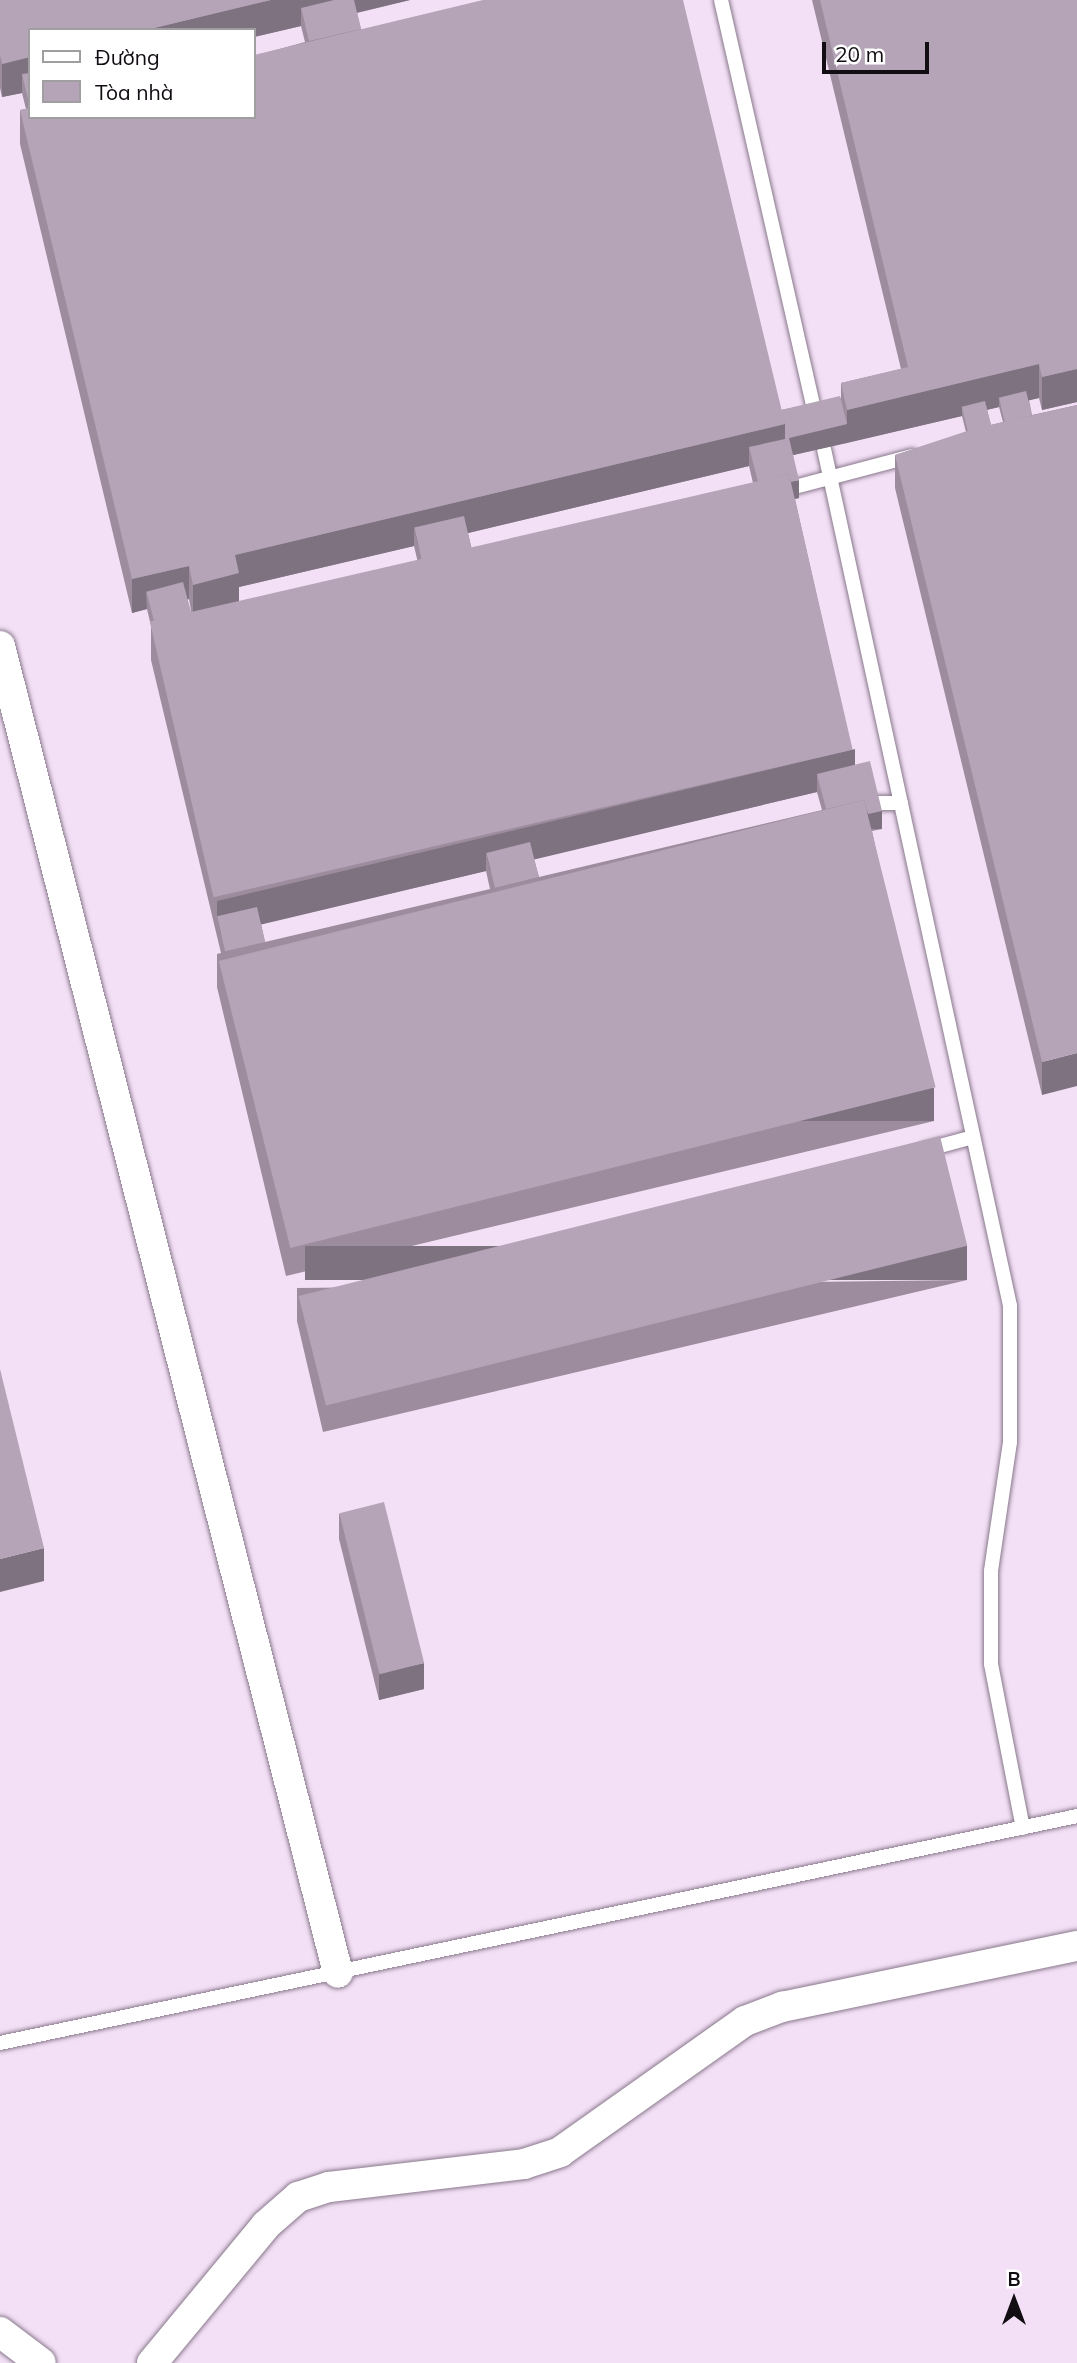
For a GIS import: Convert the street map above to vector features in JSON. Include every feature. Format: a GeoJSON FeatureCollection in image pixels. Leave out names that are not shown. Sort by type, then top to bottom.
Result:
{"type":"FeatureCollection","features":[{"type":"Feature","properties":{"kind":"street"},"geometry":{"type":"LineString","coordinates":[[0,646],[338,1973]]}},
{"type":"Feature","properties":{"kind":"street"},"geometry":{"type":"LineString","coordinates":[[152,2363],[267,2225],[298,2197],[329,2187],[524,2164],[560,2152],[745,2021],[782,2007],[1077,1946]]}},
{"type":"Feature","properties":{"kind":"street"},"geometry":{"type":"LineString","coordinates":[[0,2332],[41,2363]]}},
{"type":"Feature","properties":{"kind":"lane"},"geometry":{"type":"LineString","coordinates":[[721,0],[817,420]]}},
{"type":"Feature","properties":{"kind":"lane"},"geometry":{"type":"LineString","coordinates":[[824,449],[1010,1306],[1010,1442],[991,1571],[991,1664],[1023,1828]]}},
{"type":"Feature","properties":{"kind":"lane"},"geometry":{"type":"LineString","coordinates":[[795,487],[831,480],[930,450]]}},
{"type":"Feature","properties":{"kind":"lane"},"geometry":{"type":"LineString","coordinates":[[875,803],[901,803]]}},
{"type":"Feature","properties":{"kind":"lane"},"geometry":{"type":"LineString","coordinates":[[906,1154],[973,1137]]}},
{"type":"Feature","properties":{"kind":"lane"},"geometry":{"type":"LineString","coordinates":[[0,2043],[1077,1816]]}},
{"type":"Feature","properties":{"kind":"building"},"geometry":{"type":"Polygon","coordinates":[[[0,0],[271,0],[154,28],[28,28],[28,58],[2,64],[0,0]]]}},
{"type":"Feature","properties":{"kind":"building"},"geometry":{"type":"Polygon","coordinates":[[[334,0],[354,0],[361,29],[309,41],[301,8],[334,0]]]}},
{"type":"Feature","properties":{"kind":"building"},"geometry":{"type":"Polygon","coordinates":[[[483,0],[683,0],[785,424],[235,555],[239,573],[193,585],[189,566],[132,579],[20,110],[28,108],[28,119],[256,119],[256,55],[483,0]]]}},
{"type":"Feature","properties":{"kind":"building"},"geometry":{"type":"Polygon","coordinates":[[[820,0],[1077,0],[1077,369],[1042,377],[1039,364],[847,410],[841,383],[908,367],[820,0]]]}},
{"type":"Feature","properties":{"kind":"building"},"geometry":{"type":"Polygon","coordinates":[[[28,73],[28,100],[22,74],[28,73]]]}},
{"type":"Feature","properties":{"kind":"building"},"geometry":{"type":"Polygon","coordinates":[[[1026,391],[1032,415],[1005,422],[999,398],[1026,391]]]}},
{"type":"Feature","properties":{"kind":"building"},"geometry":{"type":"Polygon","coordinates":[[[840,396],[847,424],[789,438],[799,480],[791,482],[789,474],[758,482],[749,447],[785,439],[781,410],[840,396]]]}},
{"type":"Feature","properties":{"kind":"building"},"geometry":{"type":"Polygon","coordinates":[[[985,401],[991,425],[968,431],[962,407],[985,401]]]}},
{"type":"Feature","properties":{"kind":"building"},"geometry":{"type":"Polygon","coordinates":[[[1077,405],[1077,1053],[1042,1062],[895,455],[973,429],[1077,405]]]}},
{"type":"Feature","properties":{"kind":"building"},"geometry":{"type":"Polygon","coordinates":[[[789,474],[853,750],[213,897],[150,622],[789,474]]]}},
{"type":"Feature","properties":{"kind":"building"},"geometry":{"type":"Polygon","coordinates":[[[464,516],[472,550],[422,562],[414,527],[464,516]]]}},
{"type":"Feature","properties":{"kind":"building"},"geometry":{"type":"Polygon","coordinates":[[[183,582],[192,616],[155,626],[146,592],[183,582]]]}},
{"type":"Feature","properties":{"kind":"building"},"geometry":{"type":"Polygon","coordinates":[[[870,761],[882,811],[868,814],[864,800],[826,809],[817,774],[870,761]]]}},
{"type":"Feature","properties":{"kind":"building"},"geometry":{"type":"Polygon","coordinates":[[[864,800],[936,1087],[290,1248],[219,961],[864,800]]]}},
{"type":"Feature","properties":{"kind":"building"},"geometry":{"type":"Polygon","coordinates":[[[530,842],[539,877],[495,888],[486,853],[530,842]]]}},
{"type":"Feature","properties":{"kind":"building"},"geometry":{"type":"Polygon","coordinates":[[[257,907],[265,942],[225,951],[217,916],[257,907]]]}},
{"type":"Feature","properties":{"kind":"building"},"geometry":{"type":"Polygon","coordinates":[[[940,1136],[967,1246],[326,1406],[299,1296],[940,1136]]]}},
{"type":"Feature","properties":{"kind":"building"},"geometry":{"type":"Polygon","coordinates":[[[0,1369],[44,1548],[0,1559],[0,1369]]]}},
{"type":"Feature","properties":{"kind":"building"},"geometry":{"type":"Polygon","coordinates":[[[384,1502],[424,1663],[380,1674],[339,1513],[384,1502]]]}}]}
